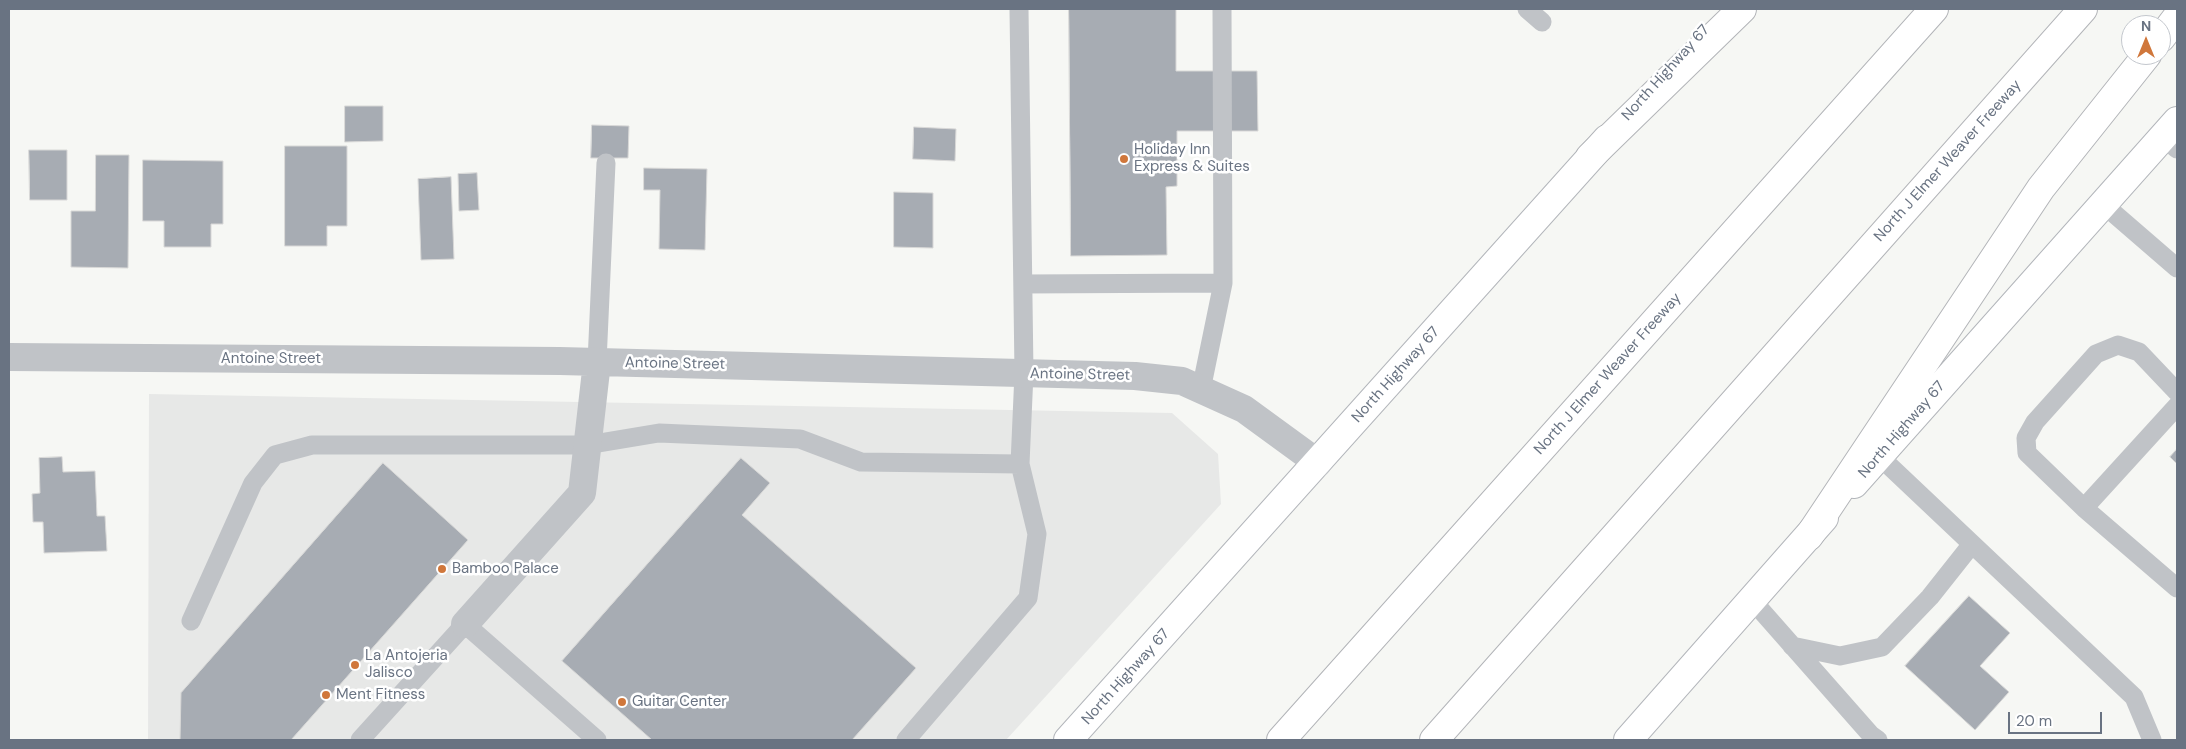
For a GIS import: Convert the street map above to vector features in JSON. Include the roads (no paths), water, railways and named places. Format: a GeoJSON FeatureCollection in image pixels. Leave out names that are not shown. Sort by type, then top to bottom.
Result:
{"type":"FeatureCollection","features":[{"type":"Feature","properties":{"kind":"main road","name":"North Highway 67"},"geometry":{"type":"LineString","coordinates":[[1068,740],[1723,9]]}},
{"type":"Feature","properties":{"kind":"main road"},"geometry":{"type":"LineString","coordinates":[[1590,157],[1742,9]]}},
{"type":"Feature","properties":{"kind":"main road","name":"North J Elmer Weaver Freeway"},"geometry":{"type":"LineString","coordinates":[[1281,740],[1934,9]]}},
{"type":"Feature","properties":{"kind":"main road","name":"North J Elmer Weaver Freeway"},"geometry":{"type":"LineString","coordinates":[[1434,740],[2084,9]]}},
{"type":"Feature","properties":{"kind":"main road"},"geometry":{"type":"LineString","coordinates":[[1808,536],[2041,188],[2139,65]]}},
{"type":"Feature","properties":{"kind":"main road","name":"North Highway 67"},"geometry":{"type":"LineString","coordinates":[[1628,740],[2103,204],[2173,136]]}},
{"type":"Feature","properties":{"kind":"street","name":"Antoine Street"},"geometry":{"type":"LineString","coordinates":[[9,357],[596,362],[1135,376],[1182,381],[1244,409],[1318,463]]}},
{"type":"Feature","properties":{"kind":"street"},"geometry":{"type":"LineString","coordinates":[[465,624],[582,493],[596,362]]}},
{"type":"Feature","properties":{"kind":"lane"},"geometry":{"type":"LineString","coordinates":[[906,740],[1028,598],[1036,534],[1020,464],[1024,373],[1019,9]]}},
{"type":"Feature","properties":{"kind":"lane"},"geometry":{"type":"LineString","coordinates":[[1201,390],[1223,283],[1222,9]]}},
{"type":"Feature","properties":{"kind":"lane"},"geometry":{"type":"LineString","coordinates":[[1527,9],[1542,22]]}},
{"type":"Feature","properties":{"kind":"lane"},"geometry":{"type":"LineString","coordinates":[[596,362],[606,163]]}},
{"type":"Feature","properties":{"kind":"lane"},"geometry":{"type":"LineString","coordinates":[[2103,204],[2177,268]]}},
{"type":"Feature","properties":{"kind":"lane"},"geometry":{"type":"LineString","coordinates":[[1023,284],[1223,283]]}},
{"type":"Feature","properties":{"kind":"lane"},"geometry":{"type":"LineString","coordinates":[[2177,392],[2139,352],[2118,345],[2096,354],[2035,422],[2026,438],[2027,453],[2084,508],[2177,588]]}},
{"type":"Feature","properties":{"kind":"lane"},"geometry":{"type":"LineString","coordinates":[[2084,508],[2177,406]]}},
{"type":"Feature","properties":{"kind":"lane"},"geometry":{"type":"LineString","coordinates":[[191,621],[253,483],[275,455],[312,444],[587,445],[669,433],[800,439],[861,462],[1020,464]]}},
{"type":"Feature","properties":{"kind":"lane"},"geometry":{"type":"LineString","coordinates":[[1879,456],[2134,697],[2152,740]]}},
{"type":"Feature","properties":{"kind":"lane"},"geometry":{"type":"LineString","coordinates":[[1792,646],[1840,656],[1882,647],[1930,597],[1972,544]]}},
{"type":"Feature","properties":{"kind":"lane"},"geometry":{"type":"LineString","coordinates":[[1752,600],[1871,735],[1878,740]]}},
{"type":"Feature","properties":{"kind":"lane"},"geometry":{"type":"LineString","coordinates":[[360,740],[465,624],[597,740]]}},
{"type":"Feature","properties":{"kind":"place","name":"Holiday Inn Express & Suites"},"geometry":{"type":"Point","coordinates":[1124,159]}},
{"type":"Feature","properties":{"kind":"place","name":"Bamboo Palace"},"geometry":{"type":"Point","coordinates":[442,569]}},
{"type":"Feature","properties":{"kind":"place","name":"La Antojeria Jalisco"},"geometry":{"type":"Point","coordinates":[355,665]}},
{"type":"Feature","properties":{"kind":"place","name":"Ment Fitness"},"geometry":{"type":"Point","coordinates":[326,695]}},
{"type":"Feature","properties":{"kind":"place","name":"Guitar Center"},"geometry":{"type":"Point","coordinates":[622,702]}}]}
